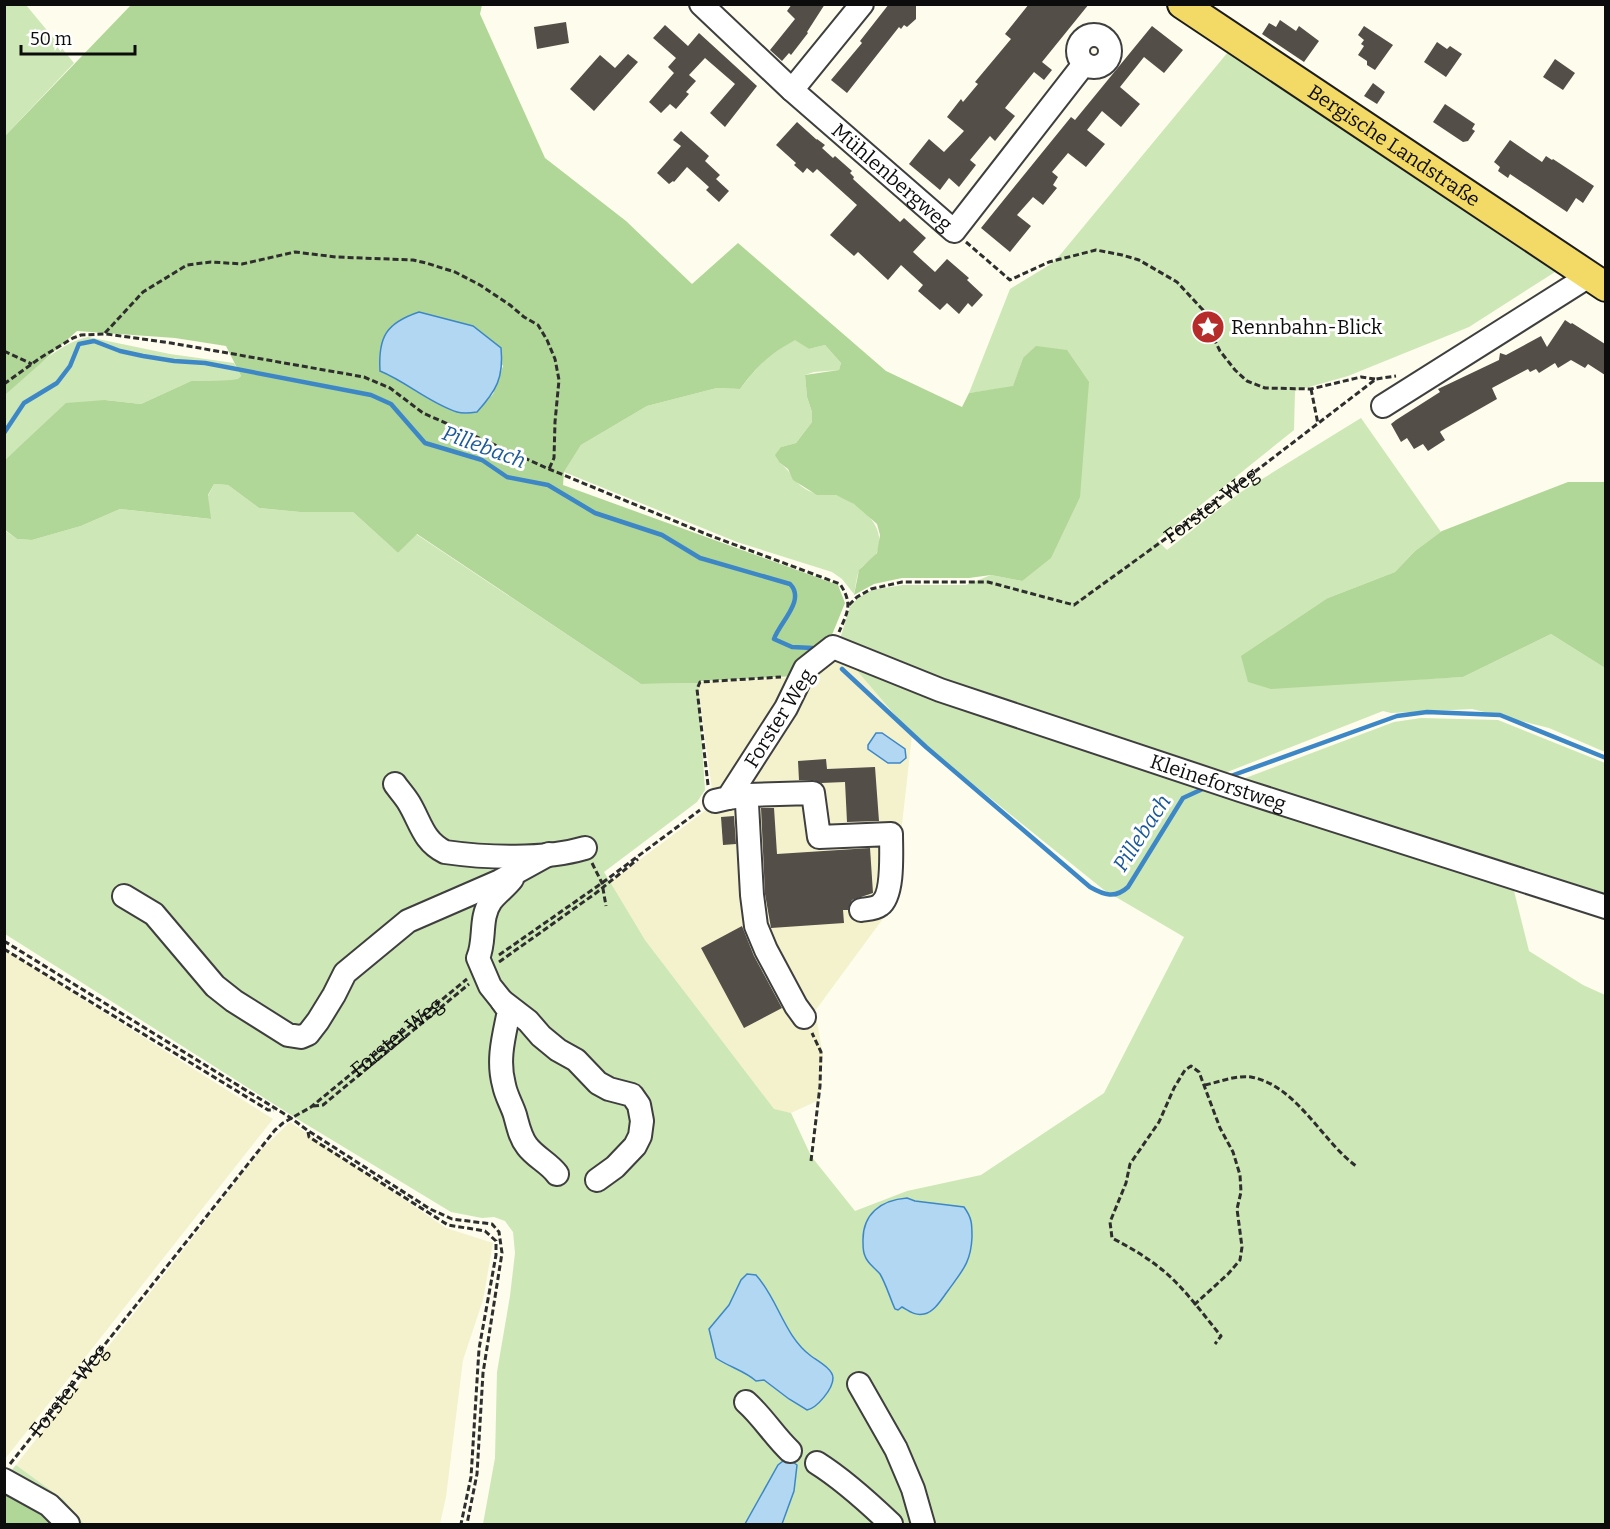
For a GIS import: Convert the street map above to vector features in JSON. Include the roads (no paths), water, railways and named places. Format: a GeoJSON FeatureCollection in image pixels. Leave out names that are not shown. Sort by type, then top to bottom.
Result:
{"type":"FeatureCollection","features":[{"type":"Feature","properties":{"kind":"main road","name":"Bergische Landstraße"},"geometry":{"type":"LineString","coordinates":[[1182,4],[1597,282]]}},
{"type":"Feature","properties":{"kind":"street","name":"Mühlenbergweg"},"geometry":{"type":"LineString","coordinates":[[701,4],[792,90],[954,231],[1084,64]]}},
{"type":"Feature","properties":{"kind":"street"},"geometry":{"type":"LineString","coordinates":[[792,90],[862,4]]}},
{"type":"Feature","properties":{"kind":"street"},"geometry":{"type":"LineString","coordinates":[[1383,406],[1425,377],[1597,282]]}},
{"type":"Feature","properties":{"kind":"street","name":"Forster Weg"},"geometry":{"type":"LineString","coordinates":[[725,799],[786,708],[805,669],[833,648]]}},
{"type":"Feature","properties":{"kind":"street","name":"Kleineforstweg"},"geometry":{"type":"LineString","coordinates":[[833,648],[940,690],[1200,777],[1605,907]]}},
{"type":"Feature","properties":{"kind":"street"},"geometry":{"type":"LineString","coordinates":[[394,784],[409,802],[423,831],[434,846],[445,852],[530,857],[566,854],[585,848]]}},
{"type":"Feature","properties":{"kind":"street"},"geometry":{"type":"LineString","coordinates":[[725,799],[813,793],[819,837],[891,834],[889,887],[886,899],[878,907],[861,910]]}},
{"type":"Feature","properties":{"kind":"street"},"geometry":{"type":"LineString","coordinates":[[725,799],[747,804],[756,926],[766,950],[804,1017]]}},
{"type":"Feature","properties":{"kind":"street"},"geometry":{"type":"LineString","coordinates":[[124,896],[154,914],[215,986],[234,1001],[288,1035],[301,1037],[308,1034],[318,1021],[345,973],[408,921],[549,854]]}},
{"type":"Feature","properties":{"kind":"street"},"geometry":{"type":"LineString","coordinates":[[517,871],[491,901],[484,916],[482,948],[478,958],[490,986],[509,1011],[500,1068],[507,1098],[515,1113],[519,1132],[527,1147],[551,1166],[557,1174]]}},
{"type":"Feature","properties":{"kind":"street"},"geometry":{"type":"LineString","coordinates":[[502,1001],[528,1021],[558,1050],[576,1060],[598,1083],[609,1089],[632,1095],[639,1105],[642,1121],[640,1136],[635,1146],[615,1167],[597,1180]]}},
{"type":"Feature","properties":{"kind":"street"},"geometry":{"type":"LineString","coordinates":[[858,1384],[896,1449],[913,1489],[923,1524]]}},
{"type":"Feature","properties":{"kind":"street"},"geometry":{"type":"LineString","coordinates":[[746,1402],[759,1413],[790,1451]]}},
{"type":"Feature","properties":{"kind":"street"},"geometry":{"type":"LineString","coordinates":[[817,1463],[872,1506],[891,1524]]}},
{"type":"Feature","properties":{"kind":"street"},"geometry":{"type":"LineString","coordinates":[[6,1475],[49,1505],[68,1524]]}},
{"type":"Feature","properties":{"kind":"water"},"geometry":{"type":"Polygon","coordinates":[[[419,312],[473,326],[501,348],[500,376],[494,390],[477,412],[462,413],[447,408],[380,371],[381,349],[386,333],[399,321],[419,312]]]}},
{"type":"Feature","properties":{"kind":"water"},"geometry":{"type":"Polygon","coordinates":[[[876,733],[882,733],[905,749],[906,758],[900,763],[888,763],[868,749],[876,733]]]}},
{"type":"Feature","properties":{"kind":"water"},"geometry":{"type":"Polygon","coordinates":[[[907,1198],[964,1207],[972,1225],[970,1254],[965,1266],[937,1305],[928,1313],[912,1313],[902,1307],[895,1309],[880,1274],[867,1261],[863,1249],[866,1224],[875,1210],[889,1202],[907,1198]]]}},
{"type":"Feature","properties":{"kind":"water"},"geometry":{"type":"Polygon","coordinates":[[[747,1274],[756,1275],[764,1285],[802,1348],[831,1371],[833,1378],[827,1392],[811,1409],[807,1410],[789,1399],[764,1380],[756,1381],[716,1358],[709,1329],[729,1305],[741,1280],[747,1274]]]}},
{"type":"Feature","properties":{"kind":"water"},"geometry":{"type":"Polygon","coordinates":[[[787,1458],[797,1465],[794,1491],[782,1524],[745,1524],[778,1465],[787,1458]]]}},
{"type":"Feature","properties":{"kind":"waterway","name":"Pillebach"},"geometry":{"type":"LineString","coordinates":[[4,433],[24,403],[57,383],[70,366],[79,344],[94,341],[120,351],[143,356],[205,363],[371,395],[391,404],[425,443],[482,460],[507,477],[548,485],[595,513],[662,535],[700,558],[790,584],[794,590],[794,604],[774,639],[792,647],[813,648]]}},
{"type":"Feature","properties":{"kind":"waterway","name":"Pillebach"},"geometry":{"type":"LineString","coordinates":[[842,669],[926,747],[1090,887],[1105,894],[1119,893],[1128,887],[1183,798],[1207,787]]}},
{"type":"Feature","properties":{"kind":"waterway","name":"Pillebach"},"geometry":{"type":"LineString","coordinates":[[1228,777],[1397,716],[1427,712],[1500,715],[1606,758]]}},
{"type":"Feature","properties":{"kind":"place","name":"Rennbahn-Blick"},"geometry":{"type":"Point","coordinates":[1208,327]}}]}
